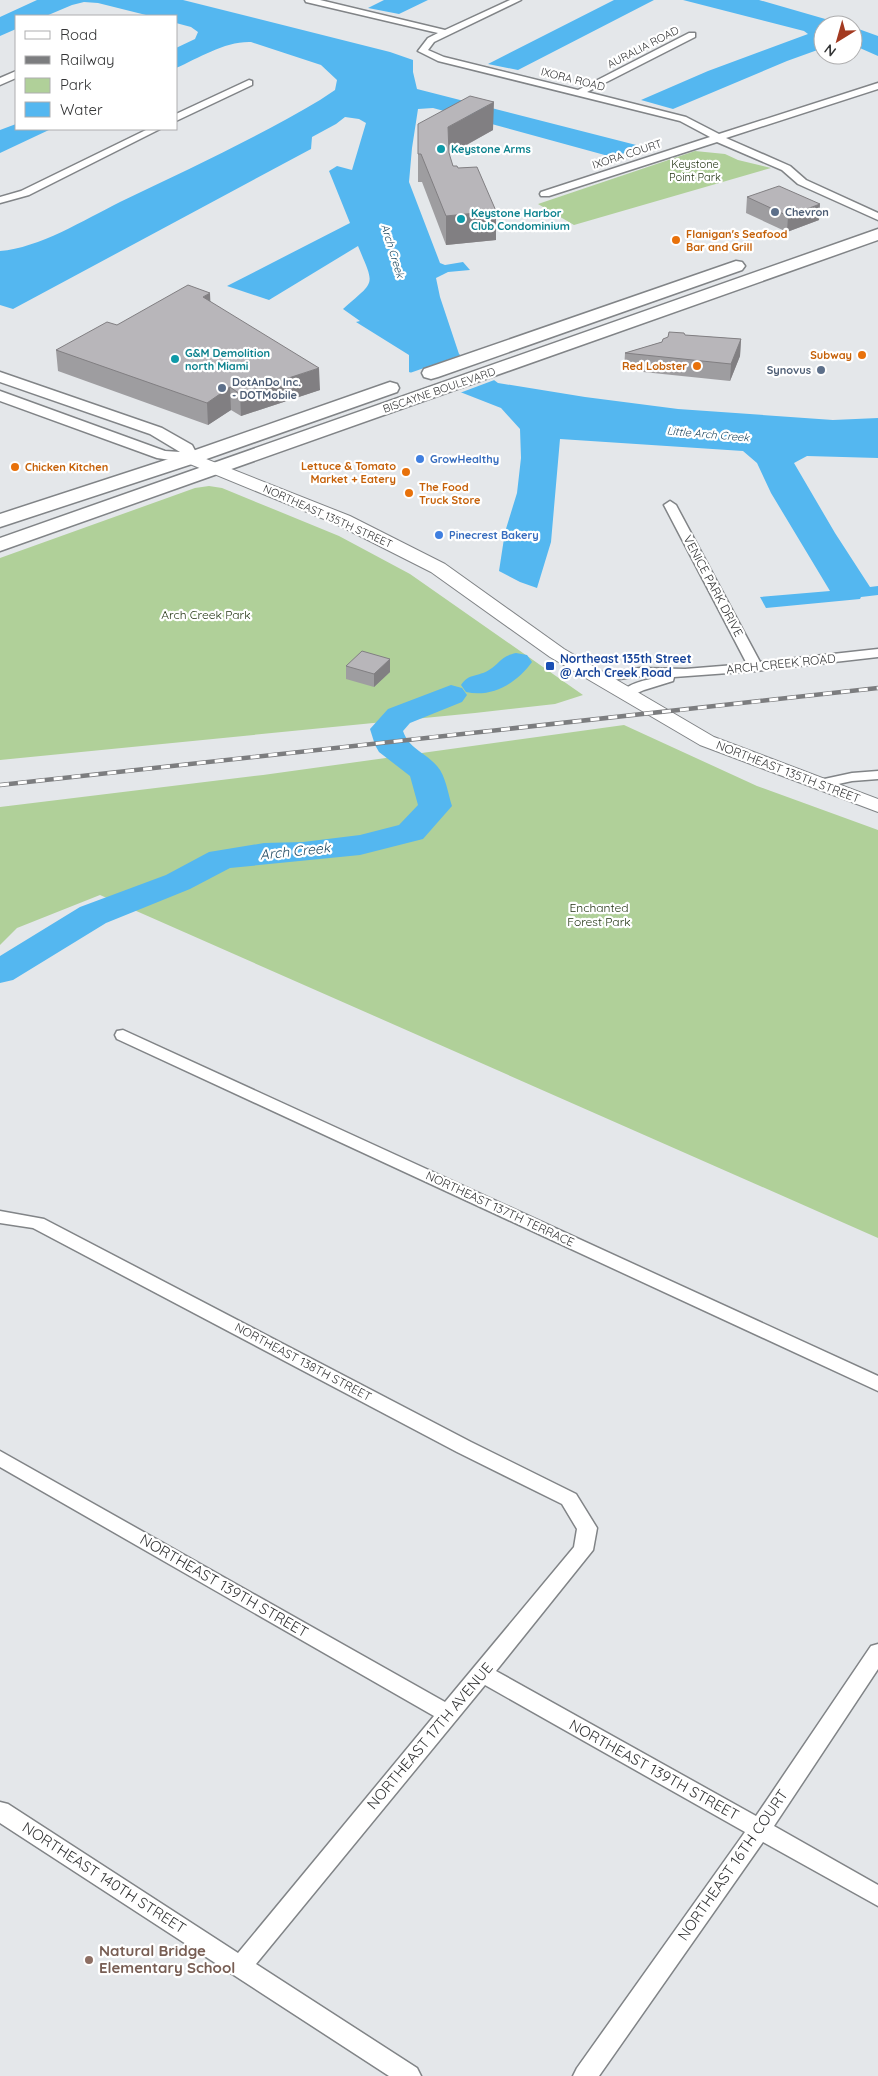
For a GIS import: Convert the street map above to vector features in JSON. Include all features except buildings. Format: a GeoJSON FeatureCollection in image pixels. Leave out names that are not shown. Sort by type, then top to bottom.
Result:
{"type":"FeatureCollection","features":[{"type":"Feature","properties":{"kind":"main road"},"geometry":{"type":"LineString","coordinates":[[853,225],[877,221]]}},
{"type":"Feature","properties":{"kind":"main road","name":"BISCAYNE BOULEVARD"},"geometry":{"type":"LineString","coordinates":[[0,545],[490,372],[877,221]]}},
{"type":"Feature","properties":{"kind":"main road","name":"BISCAYNE BOULEVARD"},"geometry":{"type":"LineString","coordinates":[[0,521],[191,458],[749,261]]}},
{"type":"Feature","properties":{"kind":"main road","name":"NORTHEAST 135TH STREET"},"geometry":{"type":"LineString","coordinates":[[191,458],[343,520],[438,568],[557,653],[698,736]]}},
{"type":"Feature","properties":{"kind":"main road","name":"NORTHEAST 135TH STREET"},"geometry":{"type":"LineString","coordinates":[[557,653],[558,660],[589,685],[655,724],[698,736],[820,784],[876,803]]}},
{"type":"Feature","properties":{"kind":"street"},"geometry":{"type":"LineString","coordinates":[[309,0],[447,32],[517,0]]}},
{"type":"Feature","properties":{"kind":"street","name":"IXORA ROAD"},"geometry":{"type":"LineString","coordinates":[[447,32],[431,40],[423,51],[441,59],[683,119],[710,132],[717,138],[786,168],[802,182],[877,221]]}},
{"type":"Feature","properties":{"kind":"street","name":"AURALIA ROAD"},"geometry":{"type":"LineString","coordinates":[[577,94],[692,34]]}},
{"type":"Feature","properties":{"kind":"street"},"geometry":{"type":"LineString","coordinates":[[0,82],[15,74]]}},
{"type":"Feature","properties":{"kind":"street"},"geometry":{"type":"LineString","coordinates":[[178,117],[249,83]]}},
{"type":"Feature","properties":{"kind":"street"},"geometry":{"type":"LineString","coordinates":[[717,138],[878,86]]}},
{"type":"Feature","properties":{"kind":"street"},"geometry":{"type":"LineString","coordinates":[[0,200],[24,193],[153,130]]}},
{"type":"Feature","properties":{"kind":"street","name":"IXORA COURT"},"geometry":{"type":"LineString","coordinates":[[545,194],[717,138]]}},
{"type":"Feature","properties":{"kind":"street","name":"NORTHEAST 135TH STREET"},"geometry":{"type":"LineString","coordinates":[[0,377],[156,431],[186,448],[191,458]]}},
{"type":"Feature","properties":{"kind":"street","name":"NORTHEAST 135TH STREET"},"geometry":{"type":"LineString","coordinates":[[0,396],[163,455],[191,458]]}},
{"type":"Feature","properties":{"kind":"street","name":"VENICE PARK DRIVE"},"geometry":{"type":"LineString","coordinates":[[670,505],[756,667]]}},
{"type":"Feature","properties":{"kind":"street","name":"ARCH CREEK ROAD"},"geometry":{"type":"LineString","coordinates":[[600,678],[640,672],[685,673],[878,654]]}},
{"type":"Feature","properties":{"kind":"street","name":"ARCH CREEK ROAD"},"geometry":{"type":"LineString","coordinates":[[626,694],[639,687],[685,673]]}},
{"type":"Feature","properties":{"kind":"street"},"geometry":{"type":"LineString","coordinates":[[820,784],[852,777],[878,775]]}},
{"type":"Feature","properties":{"kind":"street","name":"NORTHEAST 137TH TERRACE"},"geometry":{"type":"LineString","coordinates":[[123,1035],[878,1384]]}},
{"type":"Feature","properties":{"kind":"street","name":"NORTHEAST 138TH STREET"},"geometry":{"type":"LineString","coordinates":[[0,1218],[8,1217],[38,1223],[464,1447],[569,1499]]}},
{"type":"Feature","properties":{"kind":"street","name":"NORTHEAST 139TH STREET"},"geometry":{"type":"LineString","coordinates":[[0,1458],[448,1714]]}},
{"type":"Feature","properties":{"kind":"street","name":"NORTHEAST 17TH AVENUE"},"geometry":{"type":"LineString","coordinates":[[241,1966],[583,1550],[587,1528],[569,1499]]}},
{"type":"Feature","properties":{"kind":"street","name":"NORTHEAST 16TH COURT"},"geometry":{"type":"LineString","coordinates":[[585,2076],[759,1830],[878,1652]]}},
{"type":"Feature","properties":{"kind":"street","name":"NORTHEAST 139TH STREET"},"geometry":{"type":"LineString","coordinates":[[482,1673],[878,1896]]}},
{"type":"Feature","properties":{"kind":"street","name":"NORTHEAST 140TH STREET"},"geometry":{"type":"LineString","coordinates":[[0,1810],[409,2076]]}},
{"type":"Feature","properties":{"kind":"green space","name":"Keystone Point Park"},"geometry":{"type":"Polygon","coordinates":[[[695,151],[725,154],[738,160],[771,168],[574,225],[538,204],[695,151]]]}},
{"type":"Feature","properties":{"kind":"green space","name":"Arch Creek Park"},"geometry":{"type":"Polygon","coordinates":[[[209,486],[222,488],[339,536],[410,574],[583,695],[555,704],[475,713],[0,760],[0,558],[195,488],[209,486]]]}},
{"type":"Feature","properties":{"kind":"green space","name":"Enchanted Forest Park"},"geometry":{"type":"Polygon","coordinates":[[[624,725],[757,786],[878,830],[878,1238],[100,895],[17,928],[0,945],[0,807],[263,775],[624,725]]]}},
{"type":"Feature","properties":{"kind":"water","name":"Little Arch Creek"},"geometry":{"type":"Polygon","coordinates":[[[37,0],[183,0],[390,52],[413,60],[413,72],[417,89],[644,147],[612,157],[433,108],[418,109],[409,182],[440,263],[445,265],[463,262],[470,270],[448,272],[436,278],[440,297],[459,354],[498,383],[585,397],[678,409],[833,420],[878,418],[878,458],[807,456],[794,463],[835,533],[870,587],[878,586],[878,595],[861,597],[860,599],[766,608],[760,597],[830,591],[771,493],[757,463],[743,451],[560,439],[551,542],[537,588],[499,571],[505,532],[517,493],[521,458],[520,429],[501,408],[409,372],[409,355],[356,322],[360,321],[343,309],[362,293],[369,282],[367,269],[358,246],[269,300],[227,286],[350,223],[329,171],[337,166],[352,170],[366,123],[359,119],[345,117],[312,137],[311,149],[13,309],[0,305],[0,251],[15,249],[46,239],[246,141],[335,90],[337,80],[321,65],[251,42],[241,42],[222,47],[178,67],[178,47],[195,39],[198,32],[191,27],[178,24],[178,15],[146,15],[98,3],[84,2],[48,15],[15,15],[15,29],[0,36],[0,17],[37,0]]]}},
{"type":"Feature","properties":{"kind":"water"},"geometry":{"type":"Polygon","coordinates":[[[384,0],[428,0],[399,14],[368,8],[384,0]]]}},
{"type":"Feature","properties":{"kind":"water"},"geometry":{"type":"Polygon","coordinates":[[[614,0],[654,0],[518,70],[488,64],[614,0]]]}},
{"type":"Feature","properties":{"kind":"water"},"geometry":{"type":"Polygon","coordinates":[[[683,0],[759,0],[813,16],[813,52],[673,109],[641,100],[708,71],[808,34],[804,31],[683,0]]]}},
{"type":"Feature","properties":{"kind":"water"},"geometry":{"type":"Polygon","coordinates":[[[863,31],[878,36],[878,56],[863,49],[863,31]]]}},
{"type":"Feature","properties":{"kind":"water"},"geometry":{"type":"Polygon","coordinates":[[[15,124],[15,130],[49,130],[0,153],[0,130],[15,124]]]}},
{"type":"Feature","properties":{"kind":"pier"},"geometry":{"type":"Polygon","coordinates":[[[461,355],[497,379],[457,394],[407,374],[461,355]]]}},
{"type":"Feature","properties":{"kind":"waterway","name":"Arch Creek"},"geometry":{"type":"LineString","coordinates":[[477,685],[501,677],[516,662]]}},
{"type":"Feature","properties":{"kind":"waterway","name":"Arch Creek"},"geometry":{"type":"LineString","coordinates":[[0,972],[93,915],[178,882],[221,859],[264,853],[303,852],[360,845],[411,832],[435,806],[425,772],[391,745],[386,729],[399,716],[451,695]]}},
{"type":"Feature","properties":{"kind":"railway"},"geometry":{"type":"LineString","coordinates":[[0,785],[878,688]]}},
{"type":"Feature","properties":{"kind":"place","name":"Keystone Arms"},"geometry":{"type":"Point","coordinates":[441,149]}},
{"type":"Feature","properties":{"kind":"place","name":"Chevron"},"geometry":{"type":"Point","coordinates":[775,212]}},
{"type":"Feature","properties":{"kind":"place","name":"Keystone Harbor Club Condominium"},"geometry":{"type":"Point","coordinates":[461,219]}},
{"type":"Feature","properties":{"kind":"place","name":"Flanigan's Seafood Bar and Grill"},"geometry":{"type":"Point","coordinates":[676,240]}},
{"type":"Feature","properties":{"kind":"place","name":"Subway"},"geometry":{"type":"Point","coordinates":[862,355]}},
{"type":"Feature","properties":{"kind":"place","name":"G&M Demolition north Miami"},"geometry":{"type":"Point","coordinates":[175,359]}},
{"type":"Feature","properties":{"kind":"place","name":"Red Lobster"},"geometry":{"type":"Point","coordinates":[697,366]}},
{"type":"Feature","properties":{"kind":"place","name":"Synovus"},"geometry":{"type":"Point","coordinates":[821,370]}},
{"type":"Feature","properties":{"kind":"place","name":"DotAnDo Inc. - DOTMobile"},"geometry":{"type":"Point","coordinates":[222,388]}},
{"type":"Feature","properties":{"kind":"place","name":"GrowHealthy"},"geometry":{"type":"Point","coordinates":[420,459]}},
{"type":"Feature","properties":{"kind":"place","name":"Chicken Kitchen"},"geometry":{"type":"Point","coordinates":[15,467]}},
{"type":"Feature","properties":{"kind":"place","name":"Lettuce & Tomato Market + Eatery"},"geometry":{"type":"Point","coordinates":[406,472]}},
{"type":"Feature","properties":{"kind":"place","name":"The Food Truck Store"},"geometry":{"type":"Point","coordinates":[409,493]}},
{"type":"Feature","properties":{"kind":"place","name":"Pinecrest Bakery"},"geometry":{"type":"Point","coordinates":[439,535]}},
{"type":"Feature","properties":{"kind":"place","name":"Northeast 135th Street @ Arch Creek Road"},"geometry":{"type":"Point","coordinates":[550,666]}},
{"type":"Feature","properties":{"kind":"place","name":"Natural Bridge Elementary School"},"geometry":{"type":"Point","coordinates":[89,1960]}}]}
